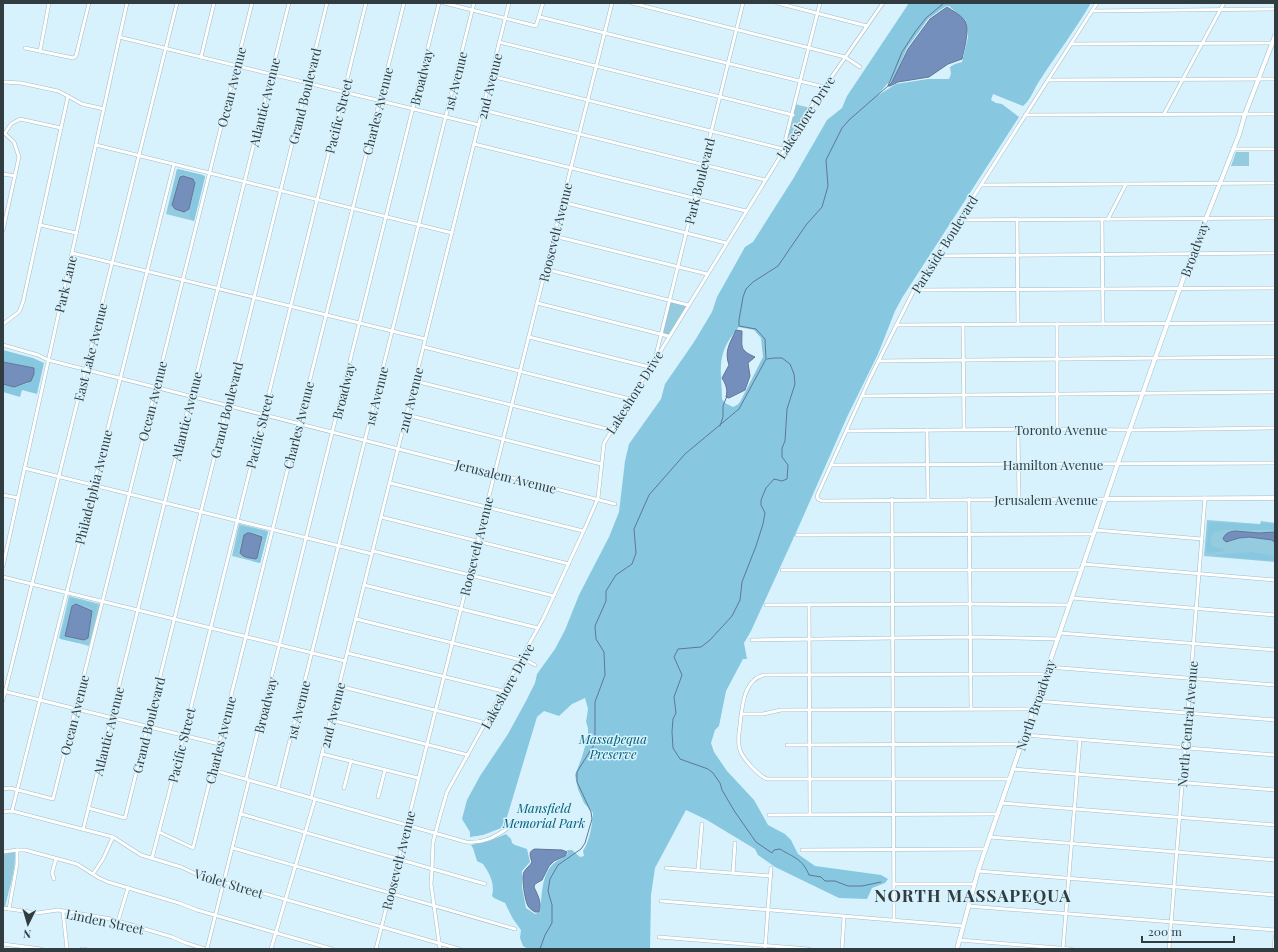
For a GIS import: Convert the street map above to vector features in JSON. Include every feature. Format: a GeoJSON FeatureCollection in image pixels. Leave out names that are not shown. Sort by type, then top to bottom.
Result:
{"type":"FeatureCollection","features":[{"type":"Feature","properties":{"kind":"main road","name":"Broadway"},"geometry":{"type":"LineString","coordinates":[[1118,464],[1205,218],[1274,43],[1275,36]]}},
{"type":"Feature","properties":{"kind":"main road","name":"North Broadway"},"geometry":{"type":"LineString","coordinates":[[957,949],[978,871],[1118,464]]}},
{"type":"Feature","properties":{"kind":"main road","name":"Jerusalem Avenue"},"geometry":{"type":"LineString","coordinates":[[1106,498],[1275,498]]}},
{"type":"Feature","properties":{"kind":"street"},"geometry":{"type":"LineString","coordinates":[[40,51],[50,3]]}},
{"type":"Feature","properties":{"kind":"street"},"geometry":{"type":"LineString","coordinates":[[25,48],[73,58],[76,56],[88,3]]}},
{"type":"Feature","properties":{"kind":"street","name":"Park Lane"},"geometry":{"type":"LineString","coordinates":[[3,566],[127,3]]}},
{"type":"Feature","properties":{"kind":"street","name":"East Lake Avenue"},"geometry":{"type":"LineString","coordinates":[[3,700],[4,691],[177,3]]}},
{"type":"Feature","properties":{"kind":"street"},"geometry":{"type":"LineString","coordinates":[[201,57],[214,3]]}},
{"type":"Feature","properties":{"kind":"street","name":"Ocean Avenue"},"geometry":{"type":"LineString","coordinates":[[18,790],[53,799],[252,3]]}},
{"type":"Feature","properties":{"kind":"street","name":"Atlantic Avenue"},"geometry":{"type":"LineString","coordinates":[[83,830],[289,3]]}},
{"type":"Feature","properties":{"kind":"street","name":"Grand Boulevard"},"geometry":{"type":"LineString","coordinates":[[88,808],[125,818],[327,3]]}},
{"type":"Feature","properties":{"kind":"street","name":"Pacific Street"},"geometry":{"type":"LineString","coordinates":[[152,858],[366,3]]}},
{"type":"Feature","properties":{"kind":"street","name":"Charles Avenue"},"geometry":{"type":"LineString","coordinates":[[159,832],[193,848],[404,3]]}},
{"type":"Feature","properties":{"kind":"street","name":"Broadway"},"geometry":{"type":"LineString","coordinates":[[206,949],[216,916],[306,538],[439,3]]}},
{"type":"Feature","properties":{"kind":"street"},"geometry":{"type":"LineString","coordinates":[[444,3],[536,26],[540,17],[543,3]]}},
{"type":"Feature","properties":{"kind":"street","name":"1st Avenue"},"geometry":{"type":"LineString","coordinates":[[278,788],[474,3]]}},
{"type":"Feature","properties":{"kind":"street","name":"2nd Avenue"},"geometry":{"type":"LineString","coordinates":[[271,949],[305,832],[322,754],[509,3]]}},
{"type":"Feature","properties":{"kind":"street","name":"Roosevelt Avenue"},"geometry":{"type":"LineString","coordinates":[[376,949],[612,3]]}},
{"type":"Feature","properties":{"kind":"street"},"geometry":{"type":"LineString","coordinates":[[632,3],[810,47],[845,57],[860,67]]}},
{"type":"Feature","properties":{"kind":"street","name":"Park Boulevard"},"geometry":{"type":"LineString","coordinates":[[655,359],[743,3]]}},
{"type":"Feature","properties":{"kind":"street"},"geometry":{"type":"LineString","coordinates":[[777,3],[867,26]]}},
{"type":"Feature","properties":{"kind":"street"},"geometry":{"type":"LineString","coordinates":[[491,76],[784,149],[820,3]]}},
{"type":"Feature","properties":{"kind":"street","name":"Lakeshore Drive"},"geometry":{"type":"LineString","coordinates":[[440,949],[432,884],[433,842],[447,792],[538,628],[584,531],[598,499],[604,443],[668,336],[784,149],[824,87],[883,3]]}},
{"type":"Feature","properties":{"kind":"street","name":"Parkside Boulevard"},"geometry":{"type":"LineString","coordinates":[[818,499],[818,494],[878,361],[914,290],[1097,3]]}},
{"type":"Feature","properties":{"kind":"street"},"geometry":{"type":"LineString","coordinates":[[1164,114],[1224,3]]}},
{"type":"Feature","properties":{"kind":"street"},"geometry":{"type":"LineString","coordinates":[[1092,11],[1275,10]]}},
{"type":"Feature","properties":{"kind":"street"},"geometry":{"type":"LineString","coordinates":[[540,17],[824,87]]}},
{"type":"Feature","properties":{"kind":"street"},"geometry":{"type":"LineString","coordinates":[[119,37],[479,126]]}},
{"type":"Feature","properties":{"kind":"street"},"geometry":{"type":"LineString","coordinates":[[500,42],[793,115]]}},
{"type":"Feature","properties":{"kind":"street"},"geometry":{"type":"LineString","coordinates":[[1071,44],[1274,43]]}},
{"type":"Feature","properties":{"kind":"street"},"geometry":{"type":"LineString","coordinates":[[1048,80],[1275,79]]}},
{"type":"Feature","properties":{"kind":"street"},"geometry":{"type":"LineString","coordinates":[[3,82],[21,83],[58,91],[82,104],[104,109]]}},
{"type":"Feature","properties":{"kind":"street"},"geometry":{"type":"LineString","coordinates":[[3,324],[16,315],[22,307],[68,96]]}},
{"type":"Feature","properties":{"kind":"street"},"geometry":{"type":"LineString","coordinates":[[483,110],[765,180]]}},
{"type":"Feature","properties":{"kind":"street"},"geometry":{"type":"LineString","coordinates":[[1025,115],[1275,114]]}},
{"type":"Feature","properties":{"kind":"street"},"geometry":{"type":"LineString","coordinates":[[3,230],[5,215],[18,162],[18,152],[14,142],[4,132],[11,124],[20,119],[61,128]]}},
{"type":"Feature","properties":{"kind":"street"},"geometry":{"type":"LineString","coordinates":[[474,144],[746,211]]}},
{"type":"Feature","properties":{"kind":"street"},"geometry":{"type":"LineString","coordinates":[[96,145],[452,233]]}},
{"type":"Feature","properties":{"kind":"street"},"geometry":{"type":"LineString","coordinates":[[1233,149],[1275,149]]}},
{"type":"Feature","properties":{"kind":"street","name":"Philadelphia Avenue"},"geometry":{"type":"LineString","coordinates":[[12,811],[174,164]]}},
{"type":"Feature","properties":{"kind":"street"},"geometry":{"type":"LineString","coordinates":[[3,174],[15,176]]}},
{"type":"Feature","properties":{"kind":"street"},"geometry":{"type":"LineString","coordinates":[[981,185],[1275,183]]}},
{"type":"Feature","properties":{"kind":"street"},"geometry":{"type":"LineString","coordinates":[[1108,219],[1126,184]]}},
{"type":"Feature","properties":{"kind":"street"},"geometry":{"type":"LineString","coordinates":[[562,202],[726,242]]}},
{"type":"Feature","properties":{"kind":"street"},"geometry":{"type":"LineString","coordinates":[[958,220],[1275,218]]}},
{"type":"Feature","properties":{"kind":"street"},"geometry":{"type":"LineString","coordinates":[[1017,219],[1018,324]]}},
{"type":"Feature","properties":{"kind":"street"},"geometry":{"type":"LineString","coordinates":[[1102,219],[1103,324]]}},
{"type":"Feature","properties":{"kind":"street"},"geometry":{"type":"LineString","coordinates":[[40,225],[76,233]]}},
{"type":"Feature","properties":{"kind":"street"},"geometry":{"type":"LineString","coordinates":[[554,236],[707,274]]}},
{"type":"Feature","properties":{"kind":"street"},"geometry":{"type":"LineString","coordinates":[[72,253],[425,339]]}},
{"type":"Feature","properties":{"kind":"street"},"geometry":{"type":"LineString","coordinates":[[935,256],[1275,253]]}},
{"type":"Feature","properties":{"kind":"street"},"geometry":{"type":"LineString","coordinates":[[545,269],[688,305]]}},
{"type":"Feature","properties":{"kind":"street"},"geometry":{"type":"LineString","coordinates":[[914,290],[1275,288]]}},
{"type":"Feature","properties":{"kind":"street"},"geometry":{"type":"LineString","coordinates":[[537,303],[668,336]]}},
{"type":"Feature","properties":{"kind":"street"},"geometry":{"type":"LineString","coordinates":[[896,325],[1275,323]]}},
{"type":"Feature","properties":{"kind":"street"},"geometry":{"type":"LineString","coordinates":[[963,324],[964,429]]}},
{"type":"Feature","properties":{"kind":"street"},"geometry":{"type":"LineString","coordinates":[[1057,324],[1057,429]]}},
{"type":"Feature","properties":{"kind":"street"},"geometry":{"type":"LineString","coordinates":[[528,337],[649,368]]}},
{"type":"Feature","properties":{"kind":"street","name":"Jerusalem Avenue"},"geometry":{"type":"LineString","coordinates":[[3,345],[38,355],[48,360],[615,504]]}},
{"type":"Feature","properties":{"kind":"street"},"geometry":{"type":"LineString","coordinates":[[424,347],[630,399]]}},
{"type":"Feature","properties":{"kind":"street"},"geometry":{"type":"LineString","coordinates":[[878,361],[1275,357]]}},
{"type":"Feature","properties":{"kind":"street"},"geometry":{"type":"LineString","coordinates":[[415,381],[611,430]]}},
{"type":"Feature","properties":{"kind":"street"},"geometry":{"type":"LineString","coordinates":[[862,396],[1275,392]]}},
{"type":"Feature","properties":{"kind":"street"},"geometry":{"type":"LineString","coordinates":[[407,415],[601,464]]}},
{"type":"Feature","properties":{"kind":"street","name":"Toronto Avenue"},"geometry":{"type":"LineString","coordinates":[[847,430],[1131,430],[1275,428]]}},
{"type":"Feature","properties":{"kind":"street"},"geometry":{"type":"LineString","coordinates":[[1018,429],[1019,499]]}},
{"type":"Feature","properties":{"kind":"street"},"geometry":{"type":"LineString","coordinates":[[927,430],[928,499]]}},
{"type":"Feature","properties":{"kind":"street","name":"Hamilton Avenue"},"geometry":{"type":"LineString","coordinates":[[832,465],[1275,463]]}},
{"type":"Feature","properties":{"kind":"street"},"geometry":{"type":"LineString","coordinates":[[24,468],[339,546],[372,552],[554,596]]}},
{"type":"Feature","properties":{"kind":"street"},"geometry":{"type":"LineString","coordinates":[[390,483],[584,531]]}},
{"type":"Feature","properties":{"kind":"street"},"geometry":{"type":"LineString","coordinates":[[3,495],[18,498]]}},
{"type":"Feature","properties":{"kind":"street","name":"Jerusalem Avenue"},"geometry":{"type":"LineString","coordinates":[[818,499],[822,501],[892,499],[1106,498]]}},
{"type":"Feature","properties":{"kind":"street","name":"North Central Avenue"},"geometry":{"type":"LineString","coordinates":[[1169,949],[1205,498]]}},
{"type":"Feature","properties":{"kind":"street"},"geometry":{"type":"LineString","coordinates":[[892,499],[894,921]]}},
{"type":"Feature","properties":{"kind":"street"},"geometry":{"type":"LineString","coordinates":[[969,499],[971,709]]}},
{"type":"Feature","properties":{"kind":"street"},"geometry":{"type":"LineString","coordinates":[[381,517],[569,564]]}},
{"type":"Feature","properties":{"kind":"street"},"geometry":{"type":"LineString","coordinates":[[798,535],[1094,532],[1202,539]]}},
{"type":"Feature","properties":{"kind":"street"},"geometry":{"type":"LineString","coordinates":[[1083,564],[1275,580]]}},
{"type":"Feature","properties":{"kind":"street"},"geometry":{"type":"LineString","coordinates":[[782,570],[1082,570]]}},
{"type":"Feature","properties":{"kind":"street"},"geometry":{"type":"LineString","coordinates":[[3,577],[345,661]]}},
{"type":"Feature","properties":{"kind":"street"},"geometry":{"type":"LineString","coordinates":[[364,585],[538,628]]}},
{"type":"Feature","properties":{"kind":"street"},"geometry":{"type":"LineString","coordinates":[[1072,598],[1275,615]]}},
{"type":"Feature","properties":{"kind":"street"},"geometry":{"type":"LineString","coordinates":[[766,605],[1070,605]]}},
{"type":"Feature","properties":{"kind":"street"},"geometry":{"type":"LineString","coordinates":[[809,605],[810,815]]}},
{"type":"Feature","properties":{"kind":"street"},"geometry":{"type":"LineString","coordinates":[[356,619],[521,659],[535,665]]}},
{"type":"Feature","properties":{"kind":"street"},"geometry":{"type":"LineString","coordinates":[[1060,633],[1275,650]]}},
{"type":"Feature","properties":{"kind":"street"},"geometry":{"type":"LineString","coordinates":[[752,640],[970,637],[1058,639]]}},
{"type":"Feature","properties":{"kind":"street"},"geometry":{"type":"LineString","coordinates":[[348,653],[503,691]]}},
{"type":"Feature","properties":{"kind":"street"},"geometry":{"type":"LineString","coordinates":[[1048,667],[1275,685]]}},
{"type":"Feature","properties":{"kind":"street"},"geometry":{"type":"LineString","coordinates":[[1010,779],[770,780],[759,775],[744,758],[739,748],[738,741],[743,703],[751,684],[757,677],[764,675],[1046,674]]}},
{"type":"Feature","properties":{"kind":"street"},"geometry":{"type":"LineString","coordinates":[[339,686],[486,723]]}},
{"type":"Feature","properties":{"kind":"street"},"geometry":{"type":"LineString","coordinates":[[4,691],[219,744]]}},
{"type":"Feature","properties":{"kind":"street"},"geometry":{"type":"LineString","coordinates":[[1036,701],[1275,720]]}},
{"type":"Feature","properties":{"kind":"street"},"geometry":{"type":"LineString","coordinates":[[742,714],[763,714],[781,710],[1034,709]]}},
{"type":"Feature","properties":{"kind":"street"},"geometry":{"type":"LineString","coordinates":[[331,720],[468,755]]}},
{"type":"Feature","properties":{"kind":"street"},"geometry":{"type":"LineString","coordinates":[[1025,735],[1275,755]]}},
{"type":"Feature","properties":{"kind":"street"},"geometry":{"type":"LineString","coordinates":[[1064,949],[1080,739]]}},
{"type":"Feature","properties":{"kind":"street"},"geometry":{"type":"LineString","coordinates":[[787,745],[1022,744]]}},
{"type":"Feature","properties":{"kind":"street"},"geometry":{"type":"LineString","coordinates":[[322,754],[418,778]]}},
{"type":"Feature","properties":{"kind":"street"},"geometry":{"type":"LineString","coordinates":[[344,788],[351,761]]}},
{"type":"Feature","properties":{"kind":"street"},"geometry":{"type":"LineString","coordinates":[[1013,769],[1275,790]]}},
{"type":"Feature","properties":{"kind":"street"},"geometry":{"type":"LineString","coordinates":[[213,770],[466,842],[476,843],[498,835],[508,828]]}},
{"type":"Feature","properties":{"kind":"street"},"geometry":{"type":"LineString","coordinates":[[378,797],[385,770]]}},
{"type":"Feature","properties":{"kind":"street"},"geometry":{"type":"LineString","coordinates":[[3,789],[10,788],[18,790]]}},
{"type":"Feature","properties":{"kind":"street"},"geometry":{"type":"LineString","coordinates":[[1001,803],[1275,825]]}},
{"type":"Feature","properties":{"kind":"street","name":"Violet Street"},"geometry":{"type":"LineString","coordinates":[[3,812],[12,811],[113,837],[141,855],[181,867],[196,874],[458,949]]}},
{"type":"Feature","properties":{"kind":"street"},"geometry":{"type":"LineString","coordinates":[[241,814],[485,884]]}},
{"type":"Feature","properties":{"kind":"street"},"geometry":{"type":"LineString","coordinates":[[769,815],[998,814]]}},
{"type":"Feature","properties":{"kind":"street"},"geometry":{"type":"LineString","coordinates":[[698,870],[702,824]]}},
{"type":"Feature","properties":{"kind":"street"},"geometry":{"type":"LineString","coordinates":[[93,874],[103,859],[113,837]]}},
{"type":"Feature","properties":{"kind":"street"},"geometry":{"type":"LineString","coordinates":[[990,837],[1275,860]]}},
{"type":"Feature","properties":{"kind":"street"},"geometry":{"type":"LineString","coordinates":[[733,873],[735,843]]}},
{"type":"Feature","properties":{"kind":"street"},"geometry":{"type":"LineString","coordinates":[[232,848],[515,928]]}},
{"type":"Feature","properties":{"kind":"street"},"geometry":{"type":"LineString","coordinates":[[802,850],[986,849]]}},
{"type":"Feature","properties":{"kind":"street"},"geometry":{"type":"LineString","coordinates":[[9,909],[17,864],[17,850]]}},
{"type":"Feature","properties":{"kind":"street"},"geometry":{"type":"LineString","coordinates":[[3,852],[26,850],[77,864],[103,880],[216,916],[332,949]]}},
{"type":"Feature","properties":{"kind":"street"},"geometry":{"type":"LineString","coordinates":[[54,879],[52,873],[56,859]]}},
{"type":"Feature","properties":{"kind":"street"},"geometry":{"type":"LineString","coordinates":[[666,868],[771,876]]}},
{"type":"Feature","properties":{"kind":"street"},"geometry":{"type":"LineString","coordinates":[[765,947],[771,868]]}},
{"type":"Feature","properties":{"kind":"street"},"geometry":{"type":"LineString","coordinates":[[978,871],[1274,895]]}},
{"type":"Feature","properties":{"kind":"street"},"geometry":{"type":"LineString","coordinates":[[894,884],[974,884]]}},
{"type":"Feature","properties":{"kind":"street"},"geometry":{"type":"LineString","coordinates":[[118,921],[128,888]]}},
{"type":"Feature","properties":{"kind":"street"},"geometry":{"type":"LineString","coordinates":[[661,901],[963,926]]}},
{"type":"Feature","properties":{"kind":"street"},"geometry":{"type":"LineString","coordinates":[[968,906],[1275,930]]}},
{"type":"Feature","properties":{"kind":"street","name":"Linden Street"},"geometry":{"type":"LineString","coordinates":[[3,908],[37,913],[53,911],[63,912],[118,921],[206,949]]}},
{"type":"Feature","properties":{"kind":"street"},"geometry":{"type":"LineString","coordinates":[[63,912],[67,949]]}},
{"type":"Feature","properties":{"kind":"street"},"geometry":{"type":"LineString","coordinates":[[842,949],[844,917]]}},
{"type":"Feature","properties":{"kind":"street"},"geometry":{"type":"LineString","coordinates":[[660,937],[765,947],[808,949]]}},
{"type":"Feature","properties":{"kind":"street"},"geometry":{"type":"LineString","coordinates":[[1274,949],[1275,937]]}},
{"type":"Feature","properties":{"kind":"street"},"geometry":{"type":"LineString","coordinates":[[959,940],[1071,949]]}},
{"type":"Feature","properties":{"kind":"street"},"geometry":{"type":"LineString","coordinates":[[3,944],[40,949]]}},
{"type":"Feature","properties":{"kind":"shaded area"},"geometry":{"type":"Polygon","coordinates":[[[947,7],[957,13],[965,21],[967,29],[962,59],[948,64],[929,77],[898,82],[888,86],[892,82],[908,49],[930,19],[947,7]]]}},
{"type":"Feature","properties":{"kind":"shaded area"},"geometry":{"type":"Polygon","coordinates":[[[795,104],[810,108],[783,149],[795,104]]]}},
{"type":"Feature","properties":{"kind":"shaded area"},"geometry":{"type":"Polygon","coordinates":[[[1236,152],[1249,152],[1249,166],[1231,166],[1236,152]]]}},
{"type":"Feature","properties":{"kind":"shaded area"},"geometry":{"type":"Polygon","coordinates":[[[177,169],[205,176],[194,221],[166,214],[177,169]]]}},
{"type":"Feature","properties":{"kind":"shaded area"},"geometry":{"type":"Polygon","coordinates":[[[183,176],[193,179],[195,183],[189,209],[184,212],[175,209],[172,205],[180,177],[183,176]]]}},
{"type":"Feature","properties":{"kind":"shaded area"},"geometry":{"type":"Polygon","coordinates":[[[669,300],[688,305],[668,336],[661,334],[669,300]]]}},
{"type":"Feature","properties":{"kind":"shaded area"},"geometry":{"type":"Polygon","coordinates":[[[736,330],[742,331],[742,347],[744,350],[755,357],[748,363],[750,376],[745,390],[729,398],[726,397],[726,387],[722,378],[729,365],[727,351],[736,330]]]}},
{"type":"Feature","properties":{"kind":"shaded area"},"geometry":{"type":"Polygon","coordinates":[[[3,362],[34,368],[34,374],[31,381],[14,387],[3,384],[3,362]]]}},
{"type":"Feature","properties":{"kind":"shaded area"},"geometry":{"type":"Polygon","coordinates":[[[1207,520],[1260,524],[1261,521],[1275,523],[1275,562],[1204,556],[1207,520]]]}},
{"type":"Feature","properties":{"kind":"shaded area"},"geometry":{"type":"Polygon","coordinates":[[[239,524],[268,531],[260,563],[232,556],[239,524]]]}},
{"type":"Feature","properties":{"kind":"shaded area"},"geometry":{"type":"Polygon","coordinates":[[[1235,531],[1259,533],[1275,532],[1275,543],[1272,540],[1249,537],[1226,542],[1223,539],[1228,533],[1235,531]]]}},
{"type":"Feature","properties":{"kind":"shaded area"},"geometry":{"type":"Polygon","coordinates":[[[247,533],[262,537],[256,559],[245,557],[240,553],[244,535],[247,533]]]}},
{"type":"Feature","properties":{"kind":"shaded area"},"geometry":{"type":"Polygon","coordinates":[[[69,596],[100,604],[89,646],[59,638],[69,596]]]}},
{"type":"Feature","properties":{"kind":"shaded area"},"geometry":{"type":"Polygon","coordinates":[[[76,604],[92,611],[88,638],[84,640],[65,636],[72,606],[76,604]]]}},
{"type":"Feature","properties":{"kind":"shaded area"},"geometry":{"type":"Polygon","coordinates":[[[535,849],[562,850],[567,852],[565,856],[554,861],[549,866],[542,880],[535,884],[534,887],[540,902],[539,912],[535,912],[528,906],[523,883],[523,874],[532,862],[530,852],[535,849]]]}},
{"type":"Feature","properties":{"kind":"shaded area"},"geometry":{"type":"Polygon","coordinates":[[[15,852],[12,880],[5,907],[3,907],[3,854],[15,852]]]}},
{"type":"Feature","properties":{"kind":"green space","name":"Massapequa Preserve"},"geometry":{"type":"Polygon","coordinates":[[[909,3],[1091,3],[1023,106],[993,94],[991,100],[1002,104],[1019,117],[895,311],[878,354],[847,417],[799,526],[751,631],[744,643],[747,659],[743,659],[726,691],[719,726],[715,730],[711,743],[714,752],[727,771],[754,800],[768,825],[785,834],[791,840],[798,854],[815,866],[881,875],[888,879],[885,883],[872,888],[867,899],[839,898],[775,867],[758,855],[755,849],[707,820],[686,810],[655,868],[651,895],[650,949],[528,949],[523,946],[520,938],[521,930],[513,919],[505,903],[492,896],[493,887],[490,875],[483,864],[477,861],[471,845],[489,841],[506,834],[511,839],[512,843],[527,849],[530,862],[522,871],[522,887],[526,908],[535,914],[540,912],[544,880],[549,869],[568,853],[567,850],[572,850],[580,857],[584,856],[583,851],[590,833],[593,813],[584,803],[578,789],[575,775],[588,736],[586,722],[588,709],[585,698],[572,704],[559,716],[544,711],[537,717],[504,827],[483,835],[470,837],[470,832],[462,819],[467,800],[480,776],[508,734],[535,683],[537,674],[555,649],[565,630],[579,595],[609,537],[619,512],[625,461],[629,444],[661,399],[665,384],[694,342],[712,312],[717,297],[745,247],[753,242],[793,179],[827,120],[842,108],[847,96],[909,3]],[[946,6],[928,19],[907,48],[892,82],[887,84],[877,96],[896,84],[928,79],[949,79],[951,74],[950,67],[962,62],[968,37],[966,21],[949,6],[946,6]],[[739,327],[726,345],[721,367],[722,399],[725,403],[733,407],[740,402],[763,357],[761,338],[754,330],[739,327]]]}},
{"type":"Feature","properties":{"kind":"green space"},"geometry":{"type":"Polygon","coordinates":[[[178,169],[203,175],[205,177],[194,221],[189,215],[196,181],[194,177],[182,174],[179,176],[172,204],[168,210],[178,169]]]}},
{"type":"Feature","properties":{"kind":"green space"},"geometry":{"type":"Polygon","coordinates":[[[3,350],[33,358],[44,363],[37,394],[22,390],[20,397],[3,392],[3,384],[14,387],[28,383],[34,368],[3,362],[3,350]]]}},
{"type":"Feature","properties":{"kind":"green space"},"geometry":{"type":"Polygon","coordinates":[[[1209,522],[1261,525],[1261,523],[1275,524],[1275,530],[1228,530],[1213,533],[1210,541],[1212,546],[1227,551],[1207,553],[1209,522]]]}},
{"type":"Feature","properties":{"kind":"green space"},"geometry":{"type":"Polygon","coordinates":[[[241,526],[268,532],[260,563],[252,561],[257,560],[264,539],[260,534],[245,532],[236,553],[234,554],[241,526]]]}},
{"type":"Feature","properties":{"kind":"green space"},"geometry":{"type":"Polygon","coordinates":[[[1251,552],[1275,556],[1275,561],[1215,555],[1251,552]]]}},
{"type":"Feature","properties":{"kind":"green space"},"geometry":{"type":"Polygon","coordinates":[[[71,598],[97,605],[89,639],[93,609],[83,605],[72,604],[64,636],[79,643],[60,639],[71,598]]]}},
{"type":"Feature","properties":{"kind":"waterway"},"geometry":{"type":"LineString","coordinates":[[540,949],[545,935],[552,923],[552,905],[548,891],[550,879],[558,865],[581,849],[585,843],[592,819],[591,812],[577,782],[577,772],[595,743],[595,702],[605,675],[604,652],[596,639],[595,626],[606,601],[606,591],[616,575],[632,564],[636,553],[634,529],[649,495],[685,454],[739,409],[766,359],[765,339],[756,329],[739,326],[743,297],[746,289],[753,282],[778,266],[806,225],[822,207],[828,186],[826,160],[842,128],[888,86],[902,52],[915,32],[926,18],[944,3]]}},
{"type":"Feature","properties":{"kind":"waterway"},"geometry":{"type":"LineString","coordinates":[[767,359],[782,358],[790,364],[794,374],[795,384],[787,409],[785,441],[782,448],[782,457],[788,465],[787,479],[782,481],[774,479],[766,488],[761,500],[761,505],[765,513],[763,524],[742,582],[740,600],[732,616],[710,640],[701,647],[678,649],[674,657],[682,675],[674,697],[676,713],[673,719],[673,748],[680,759],[708,769],[713,773],[735,812],[756,842],[772,853],[774,850],[780,849],[800,862],[809,875],[821,877],[825,881],[835,881],[848,886],[862,886],[881,882]]}},
{"type":"Feature","properties":{"kind":"waterway"},"geometry":{"type":"LineString","coordinates":[[720,426],[723,417],[723,406],[727,396]]}},
{"type":"Feature","properties":{"kind":"district","name":"NORTH MASSAPEQUA"},"geometry":{"type":"Point","coordinates":[973,895]}},
{"type":"Feature","properties":{"kind":"park label","name":"Mansfield Memorial Park"},"geometry":{"type":"Point","coordinates":[544,814]}}]}
